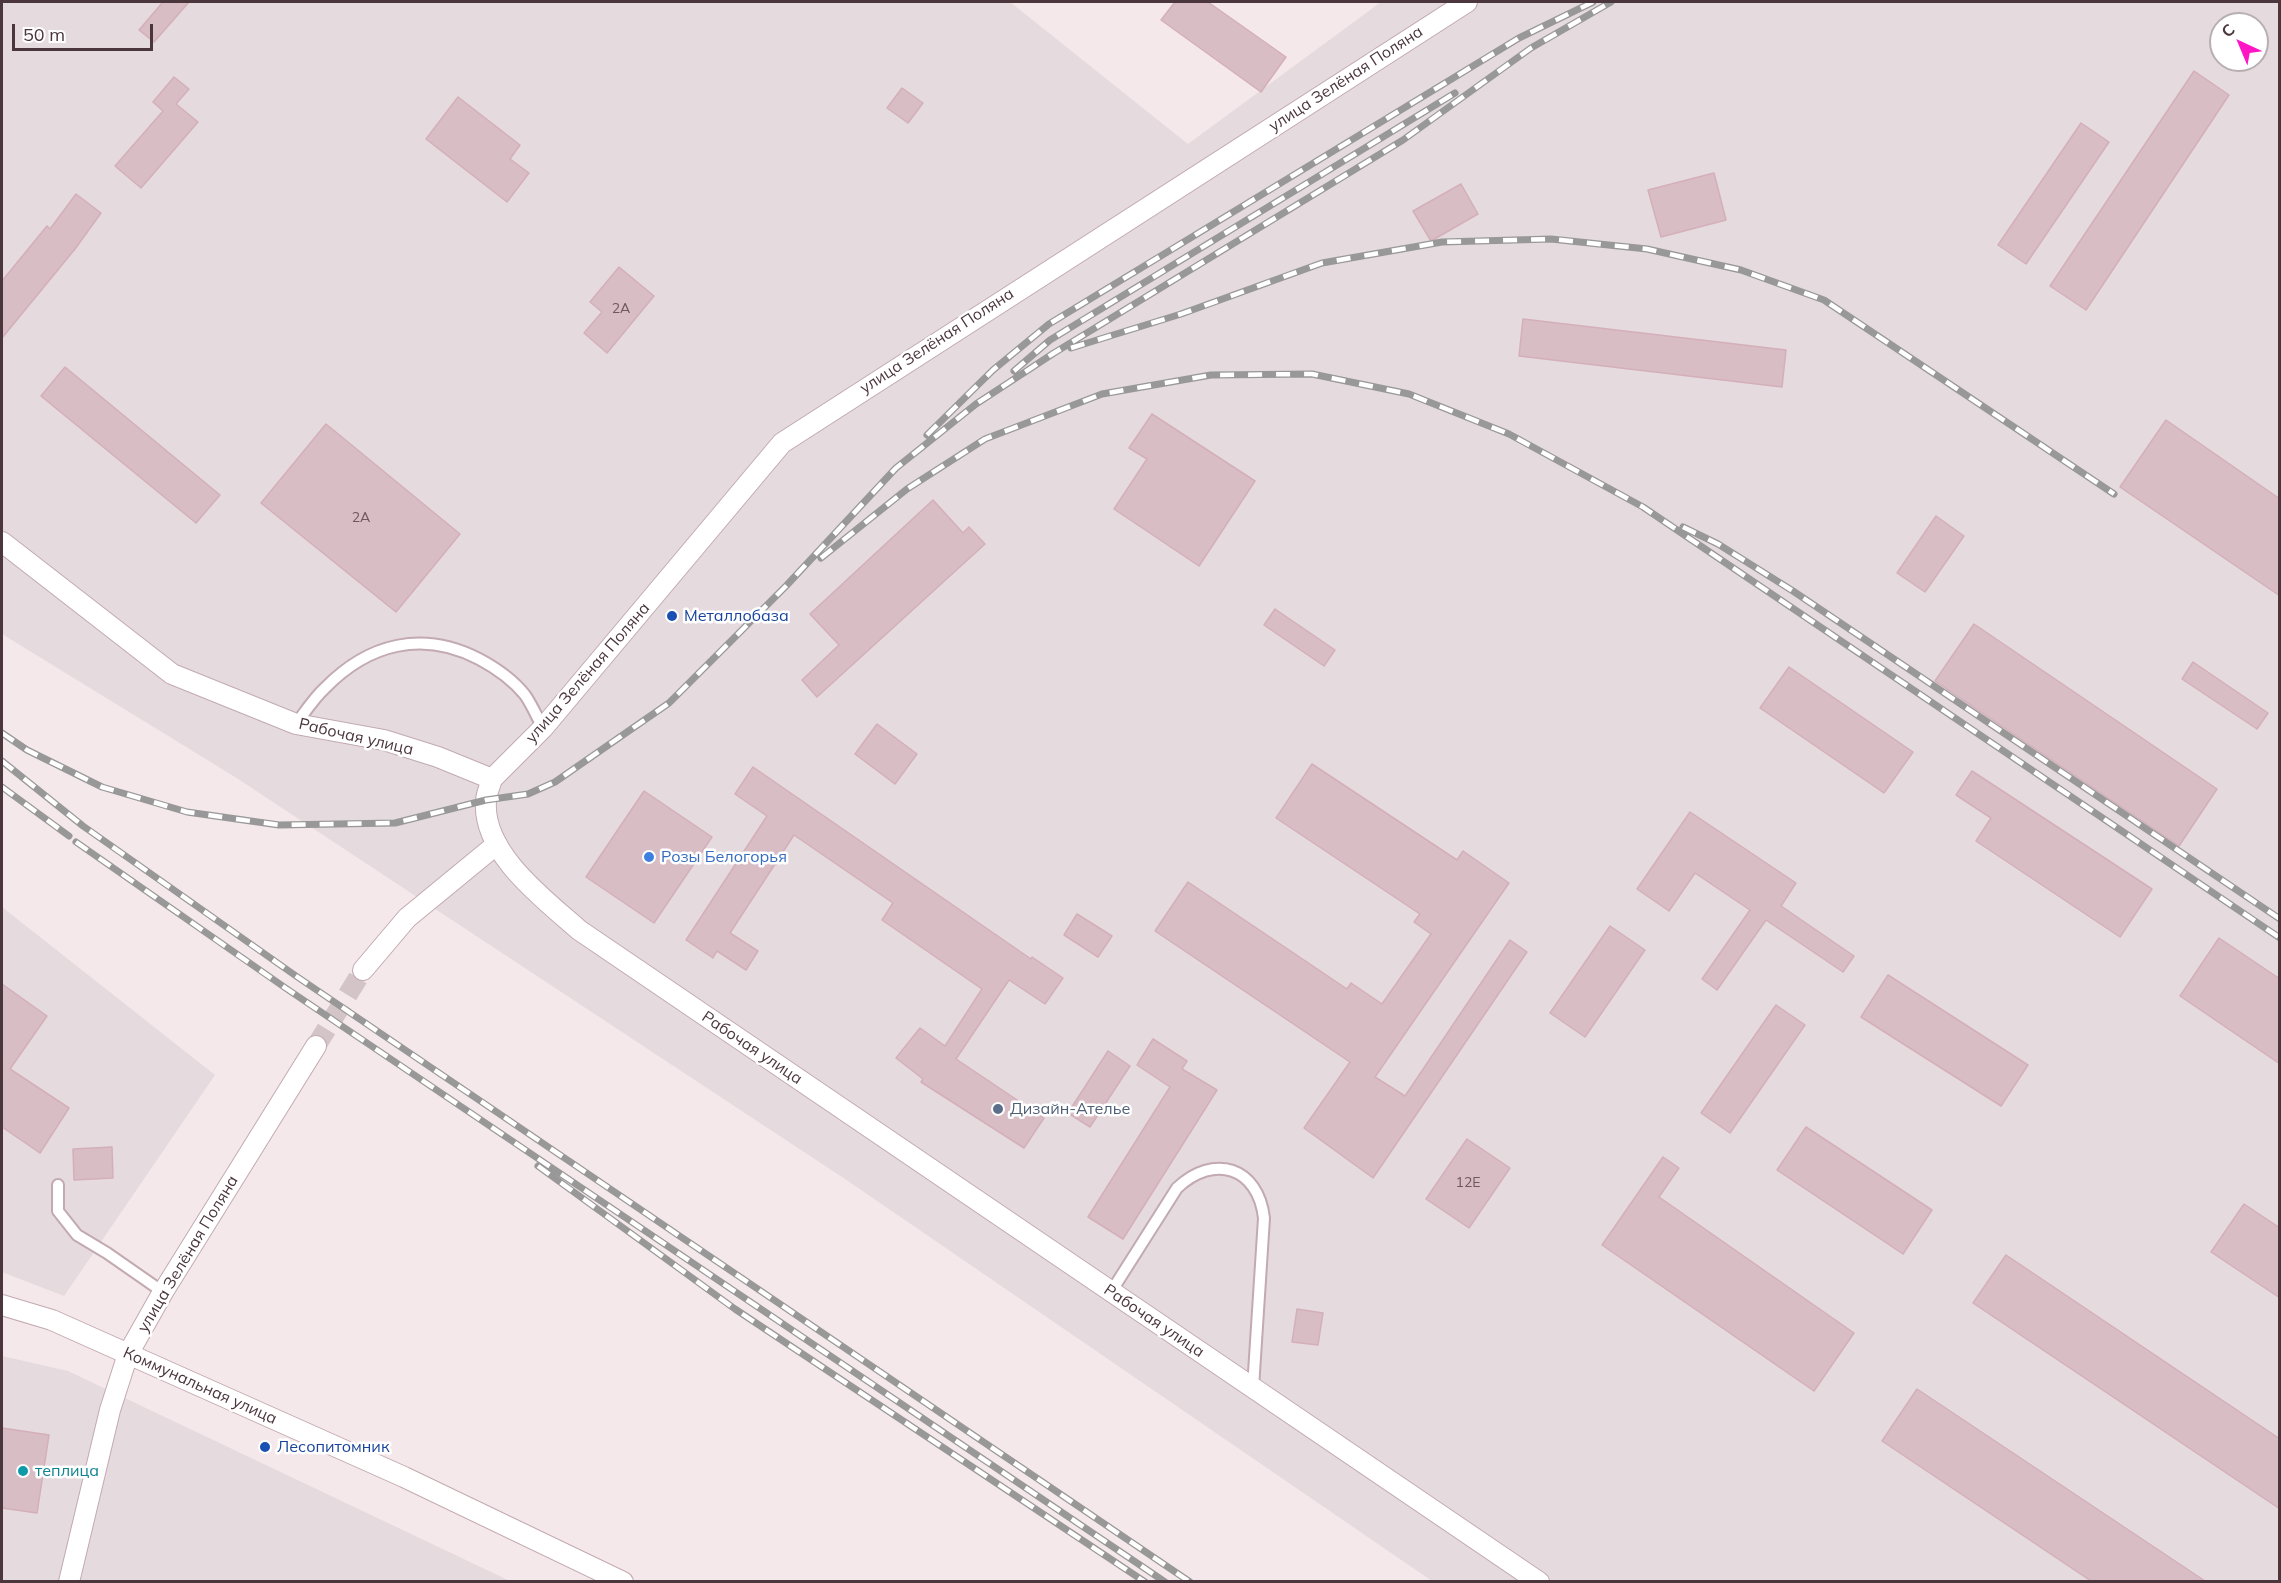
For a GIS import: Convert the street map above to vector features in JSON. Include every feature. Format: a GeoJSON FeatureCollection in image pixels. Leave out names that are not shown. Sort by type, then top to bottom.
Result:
{"type":"FeatureCollection","features":[{"type":"Feature","properties":{"kind":"street","name":"улица Зелёная Поляна"},"geometry":{"type":"LineString","coordinates":[[492,779],[543,728],[782,443],[1467,2]]}},
{"type":"Feature","properties":{"kind":"street","name":"Рабочая улица"},"geometry":{"type":"LineString","coordinates":[[2,542],[172,674],[296,724],[384,740],[438,757],[492,779],[486,800],[487,820],[497,844],[528,884],[579,930],[1539,1581]]}},
{"type":"Feature","properties":{"kind":"street"},"geometry":{"type":"LineString","coordinates":[[363,970],[370,958],[407,918],[497,844]]}},
{"type":"Feature","properties":{"kind":"street","name":"улица Зелёная Поляна"},"geometry":{"type":"LineString","coordinates":[[69,1581],[110,1410],[128,1354],[163,1293],[316,1046]]}},
{"type":"Feature","properties":{"kind":"street","name":"Коммунальная улица"},"geometry":{"type":"LineString","coordinates":[[2,1305],[52,1320],[404,1477],[623,1581]]}},
{"type":"Feature","properties":{"kind":"lane"},"geometry":{"type":"LineString","coordinates":[[296,724],[325,687],[352,666],[379,651],[404,643],[426,642],[458,648],[498,669],[525,695],[543,728]]}},
{"type":"Feature","properties":{"kind":"lane"},"geometry":{"type":"LineString","coordinates":[[1111,1292],[1177,1188],[1190,1175],[1208,1168],[1227,1169],[1244,1176],[1255,1188],[1262,1202],[1264,1218],[1253,1388]]}},
{"type":"Feature","properties":{"kind":"lane"},"geometry":{"type":"LineString","coordinates":[[58,1185],[58,1211],[77,1235],[107,1253],[163,1293]]}},
{"type":"Feature","properties":{"kind":"shaded area"},"geometry":{"type":"Polygon","coordinates":[[[2,2],[1010,2],[1188,144],[1381,2],[2279,2],[2279,1581],[1432,1581],[845,1179],[235,777],[2,634],[2,2]]]}},
{"type":"Feature","properties":{"kind":"shaded area"},"geometry":{"type":"Polygon","coordinates":[[[2,907],[215,1075],[64,1296],[2,1272],[2,907]]]}},
{"type":"Feature","properties":{"kind":"shaded area"},"geometry":{"type":"Polygon","coordinates":[[[2,1356],[68,1371],[510,1581],[2,1582],[2,1356]]]}},
{"type":"Feature","properties":{"kind":"building"},"geometry":{"type":"Polygon","coordinates":[[[163,2],[189,2],[154,42],[139,30],[163,2]]]}},
{"type":"Feature","properties":{"kind":"building"},"geometry":{"type":"Polygon","coordinates":[[[1175,2],[1208,2],[1286,57],[1261,92],[1161,20],[1175,2]]]}},
{"type":"Feature","properties":{"kind":"building"},"geometry":{"type":"Polygon","coordinates":[[[2194,71],[2229,95],[2086,310],[2050,286],[2194,71]]]}},
{"type":"Feature","properties":{"kind":"building"},"geometry":{"type":"Polygon","coordinates":[[[174,77],[189,89],[176,104],[198,122],[141,188],[115,166],[163,111],[153,102],[174,77]]]}},
{"type":"Feature","properties":{"kind":"building"},"geometry":{"type":"Polygon","coordinates":[[[902,88],[923,103],[908,123],[887,108],[902,88]]]}},
{"type":"Feature","properties":{"kind":"building"},"geometry":{"type":"Polygon","coordinates":[[[458,97],[520,145],[510,159],[529,173],[507,202],[426,139],[458,97]]]}},
{"type":"Feature","properties":{"kind":"building"},"geometry":{"type":"Polygon","coordinates":[[[2081,123],[2109,142],[2026,264],[1998,245],[2081,123]]]}},
{"type":"Feature","properties":{"kind":"building"},"geometry":{"type":"Polygon","coordinates":[[[1714,173],[1726,220],[1661,237],[1648,190],[1714,173]]]}},
{"type":"Feature","properties":{"kind":"building"},"geometry":{"type":"Polygon","coordinates":[[[1461,184],[1478,214],[1431,241],[1413,211],[1461,184]]]}},
{"type":"Feature","properties":{"kind":"building"},"geometry":{"type":"Polygon","coordinates":[[[76,194],[101,213],[75,249],[2,338],[2,281],[47,226],[50,229],[76,194]]]}},
{"type":"Feature","properties":{"kind":"building"},"geometry":{"type":"Polygon","coordinates":[[[619,267],[654,296],[607,353],[584,333],[602,312],[590,302],[619,267]]]}},
{"type":"Feature","properties":{"kind":"building"},"geometry":{"type":"Polygon","coordinates":[[[1523,319],[1786,350],[1782,387],[1519,356],[1523,319]]]}},
{"type":"Feature","properties":{"kind":"building"},"geometry":{"type":"Polygon","coordinates":[[[65,367],[220,495],[196,523],[41,396],[65,367]]]}},
{"type":"Feature","properties":{"kind":"building"},"geometry":{"type":"Polygon","coordinates":[[[1152,414],[1255,481],[1199,566],[1114,509],[1147,459],[1129,448],[1152,414]]]}},
{"type":"Feature","properties":{"kind":"building"},"geometry":{"type":"Polygon","coordinates":[[[2166,420],[2280,499],[2280,596],[2120,487],[2166,420]]]}},
{"type":"Feature","properties":{"kind":"building"},"geometry":{"type":"Polygon","coordinates":[[[326,424],[460,534],[396,612],[261,503],[326,424]]]}},
{"type":"Feature","properties":{"kind":"building"},"geometry":{"type":"Polygon","coordinates":[[[933,500],[963,533],[969,527],[985,544],[817,697],[802,680],[839,645],[810,614],[933,500]]]}},
{"type":"Feature","properties":{"kind":"building"},"geometry":{"type":"Polygon","coordinates":[[[1936,516],[1964,536],[1925,592],[1897,573],[1936,516]]]}},
{"type":"Feature","properties":{"kind":"building"},"geometry":{"type":"Polygon","coordinates":[[[1275,609],[1335,650],[1324,666],[1264,625],[1275,609]]]}},
{"type":"Feature","properties":{"kind":"building"},"geometry":{"type":"Polygon","coordinates":[[[1974,624],[2217,789],[2179,846],[1935,681],[1974,624]]]}},
{"type":"Feature","properties":{"kind":"building"},"geometry":{"type":"Polygon","coordinates":[[[2193,662],[2268,713],[2257,729],[2182,679],[2193,662]]]}},
{"type":"Feature","properties":{"kind":"building"},"geometry":{"type":"Polygon","coordinates":[[[1789,667],[1913,752],[1884,793],[1760,708],[1789,667]]]}},
{"type":"Feature","properties":{"kind":"building"},"geometry":{"type":"Polygon","coordinates":[[[877,724],[917,754],[895,784],[855,754],[877,724]]]}},
{"type":"Feature","properties":{"kind":"building"},"geometry":{"type":"Polygon","coordinates":[[[1312,764],[1457,860],[1463,851],[1509,883],[1375,1077],[1405,1096],[1510,940],[1527,952],[1373,1178],[1304,1128],[1350,1062],[1155,931],[1188,882],[1347,989],[1351,983],[1382,1004],[1431,934],[1414,922],[1420,914],[1276,818],[1312,764]]]}},
{"type":"Feature","properties":{"kind":"building"},"geometry":{"type":"Polygon","coordinates":[[[753,767],[1031,959],[1032,957],[1063,978],[1045,1004],[1009,980],[956,1059],[1044,1118],[1024,1148],[921,1082],[923,1079],[896,1058],[920,1028],[945,1046],[982,989],[882,920],[893,903],[794,835],[730,933],[758,951],[746,970],[717,951],[713,958],[686,940],[767,816],[735,794],[753,767]]]}},
{"type":"Feature","properties":{"kind":"building"},"geometry":{"type":"Polygon","coordinates":[[[1972,771],[2152,889],[2120,937],[1976,841],[1991,818],[1956,795],[1972,771]]]}},
{"type":"Feature","properties":{"kind":"building","name":"Розы Белогорья"},"geometry":{"type":"Polygon","coordinates":[[[644,791],[712,837],[654,923],[586,877],[644,791]]]}},
{"type":"Feature","properties":{"kind":"building"},"geometry":{"type":"Polygon","coordinates":[[[1690,812],[1796,883],[1781,906],[1854,956],[1843,972],[1766,920],[1717,990],[1702,979],[1750,910],[1695,873],[1669,911],[1637,889],[1690,812]]]}},
{"type":"Feature","properties":{"kind":"building"},"geometry":{"type":"Polygon","coordinates":[[[1077,914],[1112,936],[1098,957],[1064,935],[1077,914]]]}},
{"type":"Feature","properties":{"kind":"building"},"geometry":{"type":"Polygon","coordinates":[[[1610,926],[1645,950],[1585,1037],[1550,1013],[1610,926]]]}},
{"type":"Feature","properties":{"kind":"building"},"geometry":{"type":"Polygon","coordinates":[[[2219,938],[2280,979],[2280,1064],[2180,996],[2219,938]]]}},
{"type":"Feature","properties":{"kind":"building"},"geometry":{"type":"Polygon","coordinates":[[[1888,975],[2028,1065],[2001,1106],[1861,1017],[1888,975]]]}},
{"type":"Feature","properties":{"kind":"building"},"geometry":{"type":"Polygon","coordinates":[[[2,984],[47,1016],[10,1069],[69,1108],[40,1153],[2,1127],[2,984]]]}},
{"type":"Feature","properties":{"kind":"building"},"geometry":{"type":"Polygon","coordinates":[[[1776,1005],[1805,1025],[1730,1133],[1701,1113],[1776,1005]]]}},
{"type":"Feature","properties":{"kind":"building"},"geometry":{"type":"Polygon","coordinates":[[[1153,1039],[1187,1061],[1182,1069],[1217,1090],[1123,1239],[1088,1217],[1170,1087],[1137,1065],[1153,1039]]]}},
{"type":"Feature","properties":{"kind":"building"},"geometry":{"type":"Polygon","coordinates":[[[1108,1051],[1130,1066],[1090,1127],[1068,1113],[1108,1051]]]}},
{"type":"Feature","properties":{"kind":"building"},"geometry":{"type":"Polygon","coordinates":[[[1806,1127],[1932,1210],[1903,1254],[1777,1170],[1806,1127]]]}},
{"type":"Feature","properties":{"kind":"building"},"geometry":{"type":"Polygon","coordinates":[[[1467,1139],[1510,1168],[1469,1228],[1426,1199],[1467,1139]]]}},
{"type":"Feature","properties":{"kind":"building"},"geometry":{"type":"Polygon","coordinates":[[[112,1147],[113,1178],[74,1180],[73,1149],[112,1147]]]}},
{"type":"Feature","properties":{"kind":"building"},"geometry":{"type":"Polygon","coordinates":[[[1663,1157],[1679,1168],[1659,1197],[1854,1333],[1814,1391],[1602,1245],[1663,1157]]]}},
{"type":"Feature","properties":{"kind":"building"},"geometry":{"type":"Polygon","coordinates":[[[2244,1204],[2280,1228],[2280,1298],[2211,1252],[2244,1204]]]}},
{"type":"Feature","properties":{"kind":"building"},"geometry":{"type":"Polygon","coordinates":[[[2006,1255],[2280,1439],[2280,1509],[1973,1303],[2006,1255]]]}},
{"type":"Feature","properties":{"kind":"building"},"geometry":{"type":"Polygon","coordinates":[[[1297,1309],[1323,1313],[1318,1345],[1292,1342],[1297,1309]]]}},
{"type":"Feature","properties":{"kind":"building"},"geometry":{"type":"Polygon","coordinates":[[[1917,1389],[2205,1581],[2091,1581],[1882,1441],[1917,1389]]]}},
{"type":"Feature","properties":{"kind":"building","name":"теплица"},"geometry":{"type":"Polygon","coordinates":[[[2,1428],[49,1435],[37,1513],[2,1508],[2,1428]]]}},
{"type":"Feature","properties":{"kind":"tunnel"},"geometry":{"type":"LineString","coordinates":[[316,1046],[363,970]]}},
{"type":"Feature","properties":{"kind":"railway"},"geometry":{"type":"LineString","coordinates":[[927,435],[993,370],[1049,324],[1519,38],[1593,2]]}},
{"type":"Feature","properties":{"kind":"railway"},"geometry":{"type":"LineString","coordinates":[[2,733],[27,750],[102,787],[187,812],[279,825],[395,823],[486,800],[528,794],[555,782],[669,703],[786,586],[896,468],[976,404],[1054,353],[1403,140],[1531,48],[1611,2]]}},
{"type":"Feature","properties":{"kind":"railway"},"geometry":{"type":"LineString","coordinates":[[1014,371],[1050,340],[1455,93]]}},
{"type":"Feature","properties":{"kind":"railway"},"geometry":{"type":"LineString","coordinates":[[1071,348],[1181,314],[1322,263],[1442,242],[1551,239],[1647,249],[1741,270],[1824,300],[2114,494]]}},
{"type":"Feature","properties":{"kind":"railway"},"geometry":{"type":"LineString","coordinates":[[821,558],[907,489],[985,439],[1102,394],[1211,375],[1312,374],[1409,394],[1509,434],[1643,507],[2280,938]]}},
{"type":"Feature","properties":{"kind":"railway"},"geometry":{"type":"LineString","coordinates":[[1683,527],[1718,544],[1793,591],[2280,919]]}},
{"type":"Feature","properties":{"kind":"railway"},"geometry":{"type":"LineString","coordinates":[[2,761],[83,826],[296,976],[1190,1582]]}},
{"type":"Feature","properties":{"kind":"railway"},"geometry":{"type":"LineString","coordinates":[[2,787],[69,836]]}},
{"type":"Feature","properties":{"kind":"railway"},"geometry":{"type":"LineString","coordinates":[[76,842],[287,989],[1165,1582]]}},
{"type":"Feature","properties":{"kind":"railway"},"geometry":{"type":"LineString","coordinates":[[538,1166],[735,1309],[1145,1582]]}},
{"type":"Feature","properties":{"kind":"place","name":"Металлобаза"},"geometry":{"type":"Point","coordinates":[672,616]}},
{"type":"Feature","properties":{"kind":"place","name":"Розы Белогорья"},"geometry":{"type":"Point","coordinates":[649,857]}},
{"type":"Feature","properties":{"kind":"place","name":"Дизайн-Ателье"},"geometry":{"type":"Point","coordinates":[998,1109]}},
{"type":"Feature","properties":{"kind":"place","name":"Лесопитомник"},"geometry":{"type":"Point","coordinates":[265,1447]}},
{"type":"Feature","properties":{"kind":"place","name":"теплица"},"geometry":{"type":"Point","coordinates":[23,1471]}}]}
